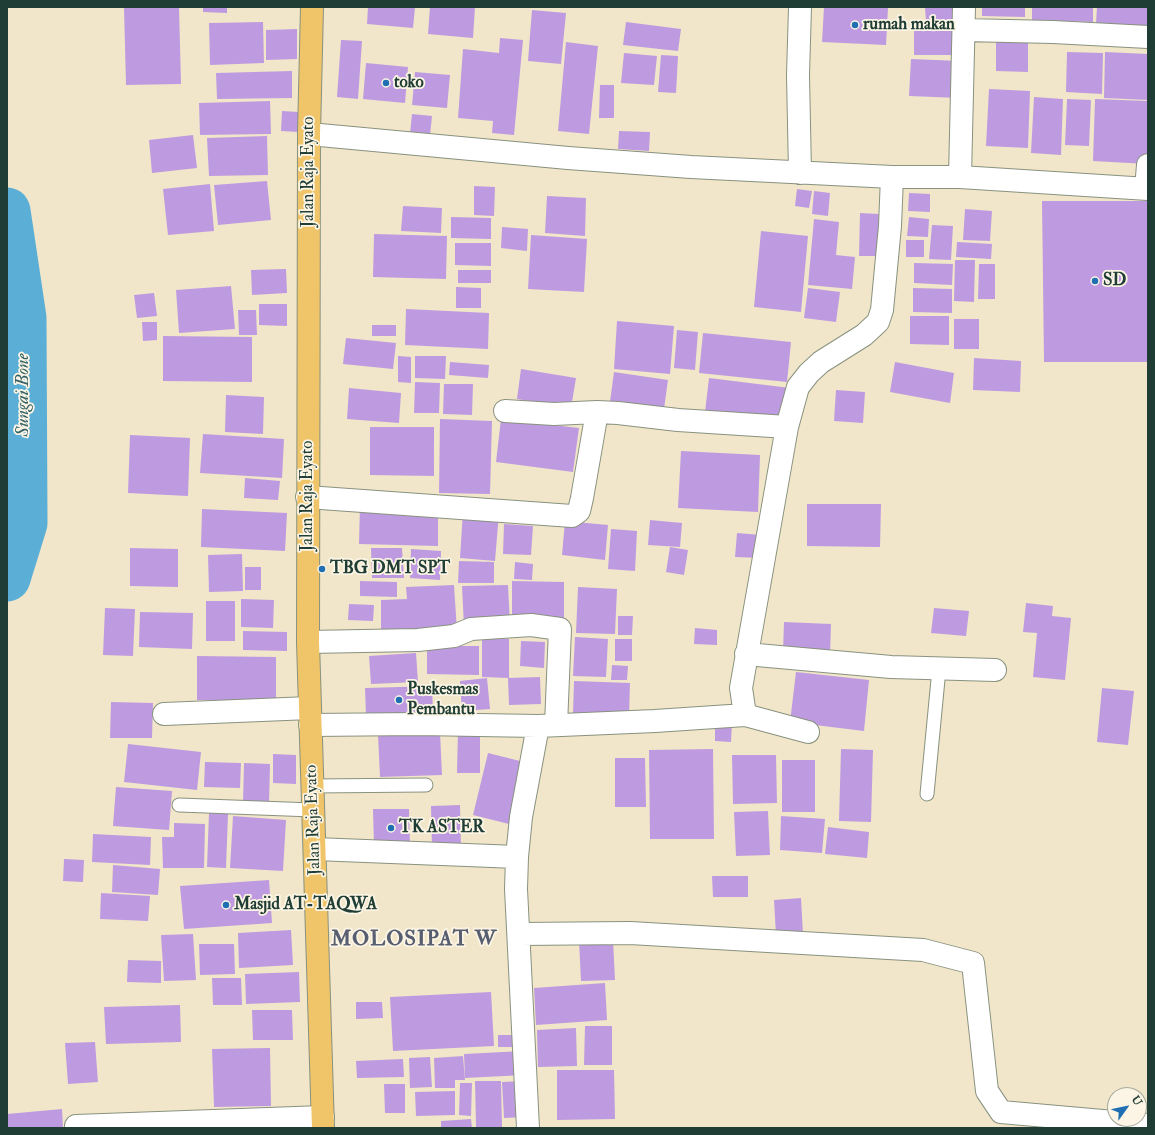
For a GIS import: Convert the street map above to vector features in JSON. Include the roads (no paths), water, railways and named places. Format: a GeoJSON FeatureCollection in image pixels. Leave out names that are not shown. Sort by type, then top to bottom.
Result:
{"type":"FeatureCollection","features":[{"type":"Feature","properties":{"kind":"main road","name":"Jalan Raja Eyato"},"geometry":{"type":"LineString","coordinates":[[312,7],[309,134],[307,497],[308,642],[323,1123]]}},
{"type":"Feature","properties":{"kind":"street"},"geometry":{"type":"LineString","coordinates":[[800,7],[798,75],[800,173]]}},
{"type":"Feature","properties":{"kind":"street"},"geometry":{"type":"LineString","coordinates":[[960,177],[964,7]]}},
{"type":"Feature","properties":{"kind":"street"},"geometry":{"type":"LineString","coordinates":[[964,30],[1053,32],[1148,37]]}},
{"type":"Feature","properties":{"kind":"street"},"geometry":{"type":"LineString","coordinates":[[309,134],[568,158],[800,173],[892,177],[960,177],[1147,189],[1148,165]]}},
{"type":"Feature","properties":{"kind":"street"},"geometry":{"type":"LineString","coordinates":[[745,715],[741,688],[787,427],[798,387],[809,373],[821,362],[864,335],[878,322],[882,310],[890,226],[892,177]]}},
{"type":"Feature","properties":{"kind":"street"},"geometry":{"type":"LineString","coordinates":[[504,411],[554,414],[597,412],[678,420],[787,427]]}},
{"type":"Feature","properties":{"kind":"street"},"geometry":{"type":"LineString","coordinates":[[307,497],[572,516],[579,511],[597,412]]}},
{"type":"Feature","properties":{"kind":"street"},"geometry":{"type":"LineString","coordinates":[[308,642],[418,640],[454,636],[471,629],[531,625],[560,629],[547,726],[521,817],[517,857],[516,889],[528,1128]]}},
{"type":"Feature","properties":{"kind":"street"},"geometry":{"type":"LineString","coordinates":[[746,654],[891,667],[995,670]]}},
{"type":"Feature","properties":{"kind":"street"},"geometry":{"type":"LineString","coordinates":[[164,714],[310,717],[419,724],[547,726],[745,715],[808,732]]}},
{"type":"Feature","properties":{"kind":"street"},"geometry":{"type":"LineString","coordinates":[[315,849],[517,857]]}},
{"type":"Feature","properties":{"kind":"street"},"geometry":{"type":"LineString","coordinates":[[519,934],[630,933],[924,950],[973,963],[987,1091],[1001,1112],[1148,1125]]}},
{"type":"Feature","properties":{"kind":"street"},"geometry":{"type":"LineString","coordinates":[[76,1126],[323,1123]]}},
{"type":"Feature","properties":{"kind":"lane"},"geometry":{"type":"LineString","coordinates":[[927,794],[940,669]]}},
{"type":"Feature","properties":{"kind":"lane"},"geometry":{"type":"LineString","coordinates":[[313,786],[426,785]]}},
{"type":"Feature","properties":{"kind":"lane"},"geometry":{"type":"LineString","coordinates":[[179,805],[313,810]]}},
{"type":"Feature","properties":{"kind":"waterway","name":"Sungai Bone"},"geometry":{"type":"LineString","coordinates":[[7,211],[23,318],[24,523],[7,578]]}},
{"type":"Feature","properties":{"kind":"place","name":"rumah makan"},"geometry":{"type":"Point","coordinates":[855,25]}},
{"type":"Feature","properties":{"kind":"place","name":"toko"},"geometry":{"type":"Point","coordinates":[386,83]}},
{"type":"Feature","properties":{"kind":"place","name":"SD"},"geometry":{"type":"Point","coordinates":[1095,281]}},
{"type":"Feature","properties":{"kind":"place","name":"TBG DMT SPT"},"geometry":{"type":"Point","coordinates":[322,569]}},
{"type":"Feature","properties":{"kind":"place","name":"Puskesmas Pembantu"},"geometry":{"type":"Point","coordinates":[399,700]}},
{"type":"Feature","properties":{"kind":"place","name":"TK ASTER"},"geometry":{"type":"Point","coordinates":[391,828]}},
{"type":"Feature","properties":{"kind":"place","name":"Masjid AT-TAQWA"},"geometry":{"type":"Point","coordinates":[226,905]}},
{"type":"Feature","properties":{"kind":"district","name":"MOLOSIPAT W"},"geometry":{"type":"Point","coordinates":[414,940]}}]}
